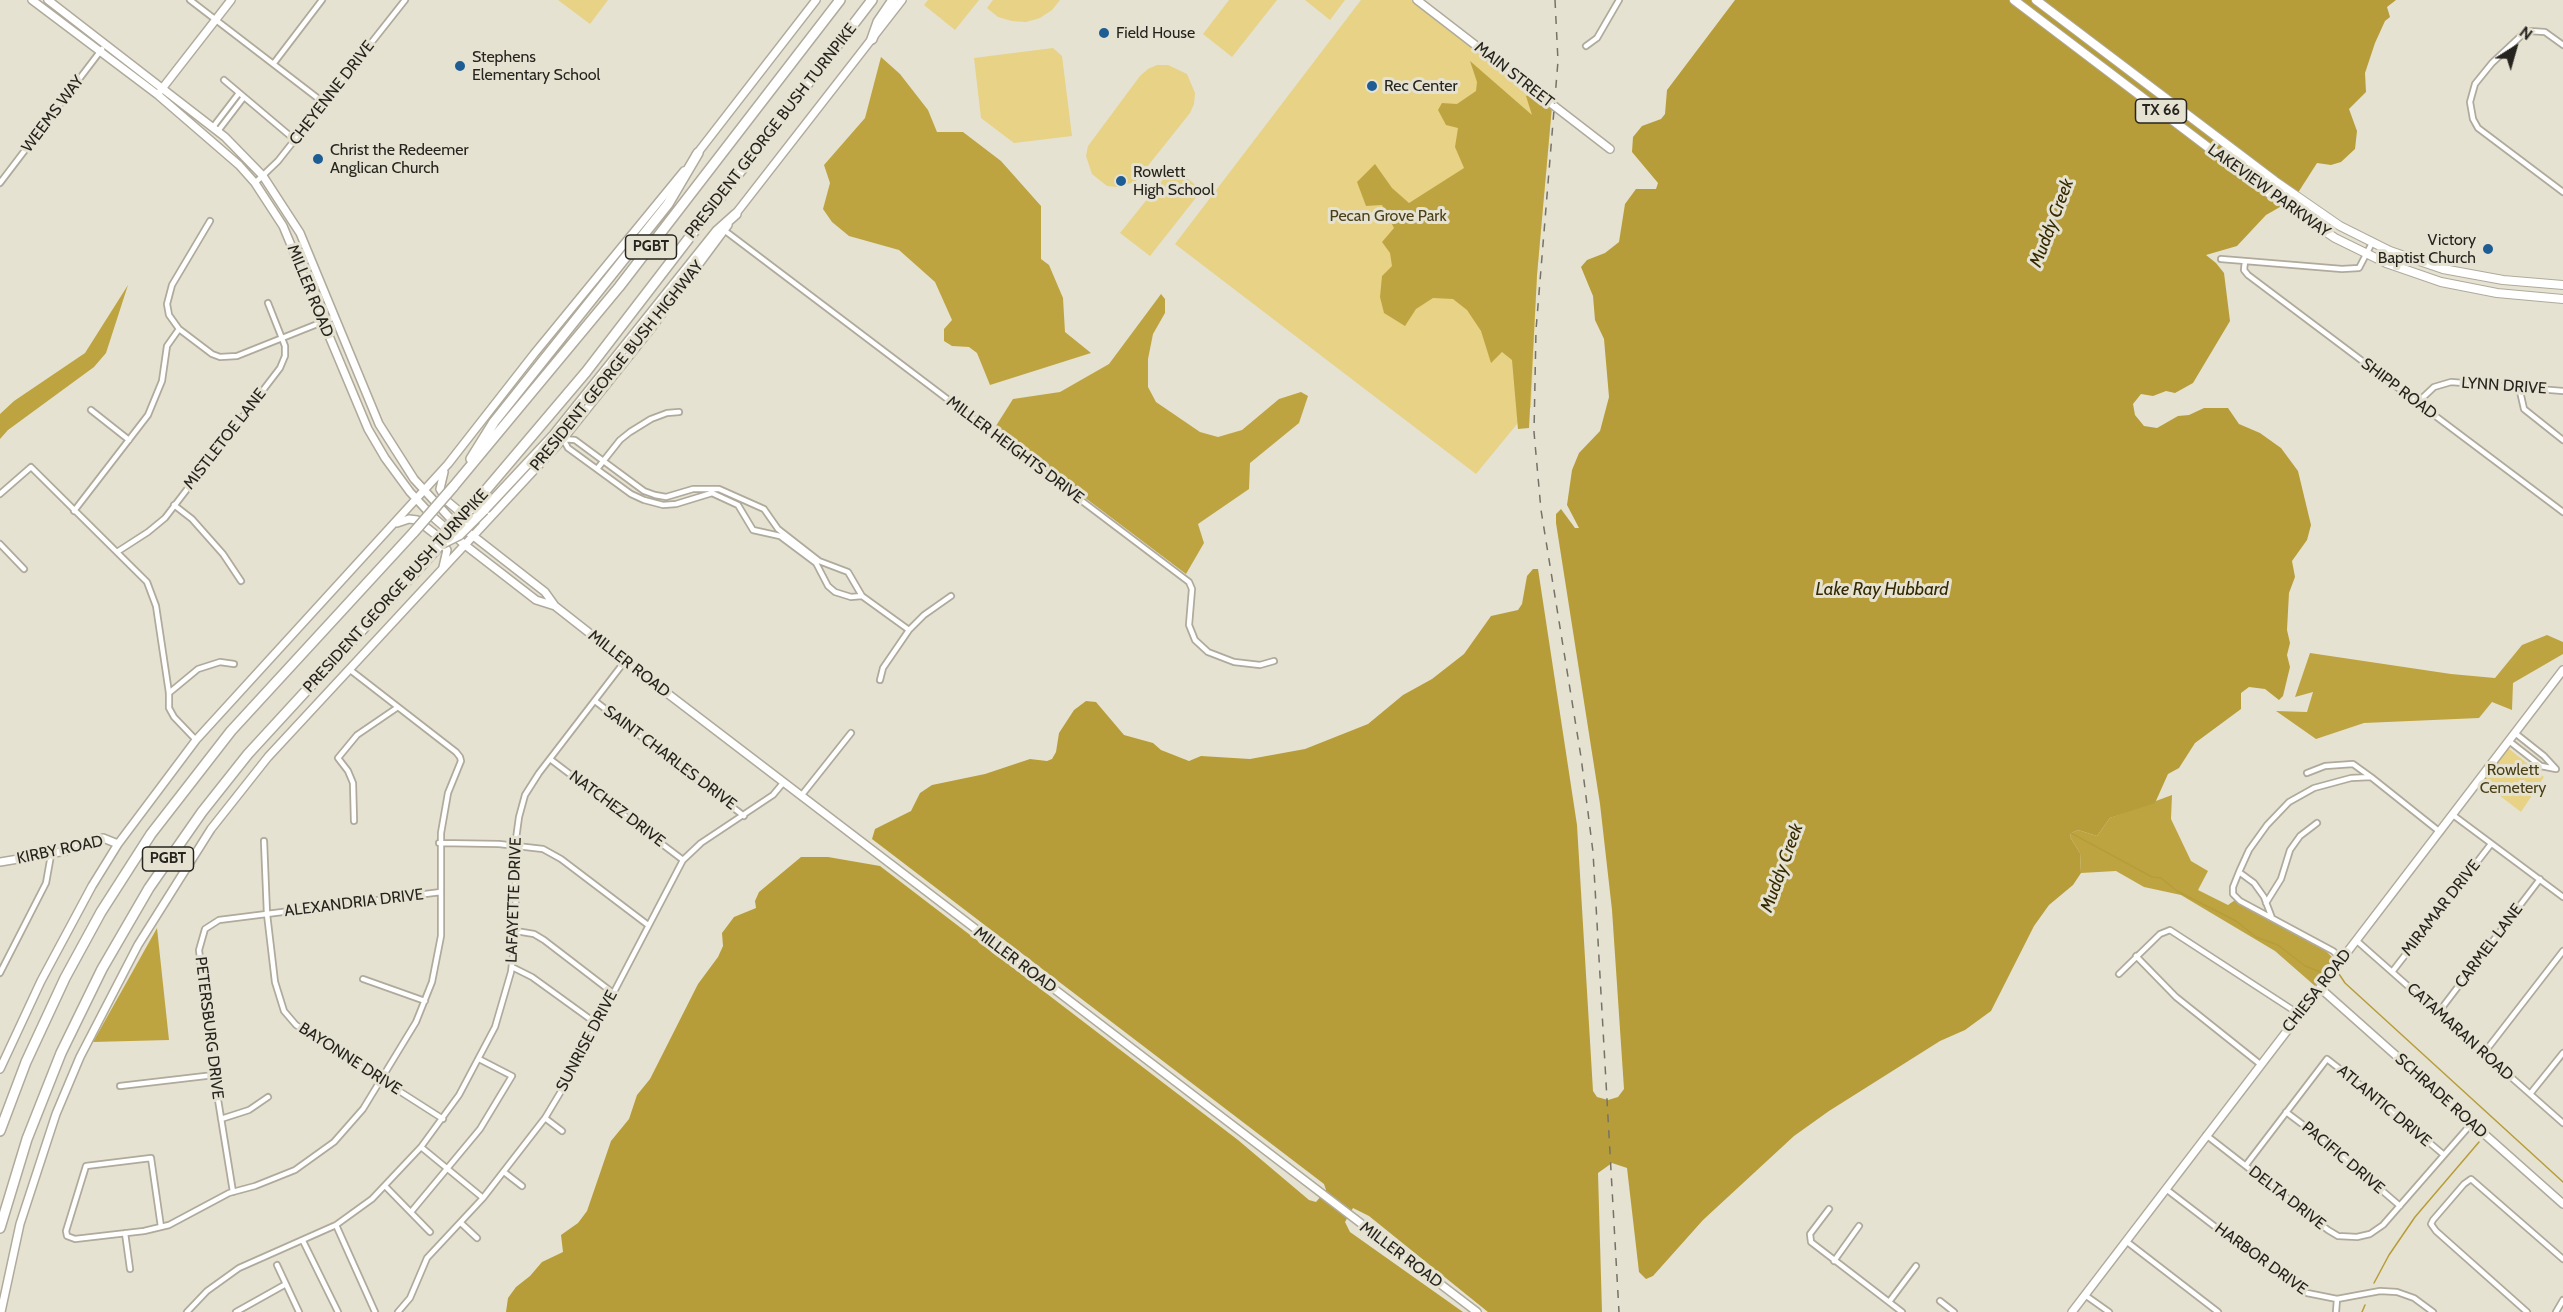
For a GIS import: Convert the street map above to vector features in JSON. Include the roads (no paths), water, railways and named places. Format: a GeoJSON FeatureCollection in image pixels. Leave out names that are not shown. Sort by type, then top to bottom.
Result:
{"type":"FeatureCollection","features":[{"type":"Feature","properties":{"kind":"highway","name":"PRESIDENT GEORGE BUSH TURNPIKE"},"geometry":{"type":"LineString","coordinates":[[0,1131],[33,1046],[65,978],[106,904],[151,834],[231,731],[414,532],[595,317],[840,0]]}},
{"type":"Feature","properties":{"kind":"highway","name":"PRESIDENT GEORGE BUSH TURNPIKE"},"geometry":{"type":"LineString","coordinates":[[0,1228],[27,1139],[57,1061],[102,969],[149,888],[202,812],[242,761],[438,547],[586,372],[872,0]]}},
{"type":"Feature","properties":{"kind":"highway"},"geometry":{"type":"LineString","coordinates":[[872,39],[878,22],[894,0]]}},
{"type":"Feature","properties":{"kind":"highway"},"geometry":{"type":"LineString","coordinates":[[453,487],[494,422],[668,204],[698,153]]}},
{"type":"Feature","properties":{"kind":"highway"},"geometry":{"type":"LineString","coordinates":[[438,547],[459,535],[554,435],[717,231],[736,214]]}},
{"type":"Feature","properties":{"kind":"main road","name":"MILLER ROAD"},"geometry":{"type":"LineString","coordinates":[[32,0],[100,52],[216,129],[235,145],[263,176],[300,233],[379,424],[424,490],[449,517],[546,592],[555,606],[625,661],[1476,1312]]}},
{"type":"Feature","properties":{"kind":"main road","name":"MILLER ROAD"},"geometry":{"type":"LineString","coordinates":[[48,0],[160,92],[224,150],[255,183],[283,226],[368,429],[385,458],[417,499],[465,545],[536,600],[555,606]]}},
{"type":"Feature","properties":{"kind":"main road"},"geometry":{"type":"LineString","coordinates":[[160,92],[231,0]]}},
{"type":"Feature","properties":{"kind":"main road"},"geometry":{"type":"LineString","coordinates":[[0,1069],[68,928],[118,844],[196,740],[448,464],[534,354],[698,153],[816,0]]}},
{"type":"Feature","properties":{"kind":"main road","name":"PRESIDENT GEORGE BUSH HIGHWAY"},"geometry":{"type":"LineString","coordinates":[[1,1312],[20,1224],[56,1114],[80,1057],[121,975],[168,895],[211,829],[268,757],[563,439],[650,330],[736,214],[902,0]]}},
{"type":"Feature","properties":{"kind":"main road","name":"MAIN STREET"},"geometry":{"type":"LineString","coordinates":[[1418,0],[1610,149]]}},
{"type":"Feature","properties":{"kind":"main road","name":"LAKEVIEW PARKWAY"},"geometry":{"type":"LineString","coordinates":[[2014,0],[2308,222],[2368,255],[2408,272],[2435,280],[2497,293],[2563,299]]}},
{"type":"Feature","properties":{"kind":"main road","name":"LAKEVIEW PARKWAY"},"geometry":{"type":"LineString","coordinates":[[2036,0],[2315,210],[2372,243],[2433,266],[2473,276],[2563,285]]}},
{"type":"Feature","properties":{"kind":"main road"},"geometry":{"type":"LineString","coordinates":[[2435,280],[2465,282],[2473,276]]}},
{"type":"Feature","properties":{"kind":"main road"},"geometry":{"type":"LineString","coordinates":[[448,464],[441,478],[440,489],[447,501],[466,518],[482,520],[493,515]]}},
{"type":"Feature","properties":{"kind":"main road"},"geometry":{"type":"LineString","coordinates":[[394,524],[402,520],[417,520],[436,535],[447,550],[442,570]]}},
{"type":"Feature","properties":{"kind":"main road","name":"CHIESA ROAD"},"geometry":{"type":"LineString","coordinates":[[2072,1312],[2563,670]]}},
{"type":"Feature","properties":{"kind":"main road","name":"KIRBY ROAD"},"geometry":{"type":"LineString","coordinates":[[0,862],[51,855],[103,838],[118,844]]}},
{"type":"Feature","properties":{"kind":"main road","name":"SCHRADE ROAD"},"geometry":{"type":"LineString","coordinates":[[2320,987],[2563,1204]]}},
{"type":"Feature","properties":{"kind":"street"},"geometry":{"type":"LineString","coordinates":[[190,0],[324,103]]}},
{"type":"Feature","properties":{"kind":"street"},"geometry":{"type":"LineString","coordinates":[[274,63],[322,0]]}},
{"type":"Feature","properties":{"kind":"street","name":"CHEYENNE DRIVE"},"geometry":{"type":"LineString","coordinates":[[255,183],[294,140],[405,0]]}},
{"type":"Feature","properties":{"kind":"street"},"geometry":{"type":"LineString","coordinates":[[1586,46],[1597,38],[1619,0]]}},
{"type":"Feature","properties":{"kind":"street"},"geometry":{"type":"LineString","coordinates":[[2563,45],[2545,32],[2523,34],[2475,84],[2470,102],[2473,118],[2478,128],[2563,192]]}},
{"type":"Feature","properties":{"kind":"street","name":"WEEMS WAY"},"geometry":{"type":"LineString","coordinates":[[0,183],[105,45]]}},
{"type":"Feature","properties":{"kind":"street"},"geometry":{"type":"LineString","coordinates":[[224,80],[294,140]]}},
{"type":"Feature","properties":{"kind":"street"},"geometry":{"type":"LineString","coordinates":[[216,129],[242,95]]}},
{"type":"Feature","properties":{"kind":"street"},"geometry":{"type":"LineString","coordinates":[[210,222],[168,295],[169,315],[179,328],[212,354],[220,357],[237,356],[335,316]]}},
{"type":"Feature","properties":{"kind":"street","name":"MILLER HEIGHTS DRIVE"},"geometry":{"type":"LineString","coordinates":[[724,230],[1189,582],[1192,589],[1189,626],[1195,640],[1208,652],[1234,662],[1260,664],[1274,661]]}},
{"type":"Feature","properties":{"kind":"street"},"geometry":{"type":"LineString","coordinates":[[2220,259],[2342,269],[2359,268],[2368,255],[2372,243]]}},
{"type":"Feature","properties":{"kind":"street","name":"SHIPP ROAD"},"geometry":{"type":"LineString","coordinates":[[2245,261],[2244,270],[2248,275],[2563,512]]}},
{"type":"Feature","properties":{"kind":"street","name":"MISTLETOE LANE"},"geometry":{"type":"LineString","coordinates":[[117,552],[156,526],[280,368],[285,356],[282,337],[268,303]]}},
{"type":"Feature","properties":{"kind":"street"},"geometry":{"type":"LineString","coordinates":[[74,511],[148,415],[157,397],[167,346],[179,328]]}},
{"type":"Feature","properties":{"kind":"street","name":"LYNN DRIVE"},"geometry":{"type":"LineString","coordinates":[[2417,403],[2434,387],[2445,383],[2563,391]]}},
{"type":"Feature","properties":{"kind":"street"},"geometry":{"type":"LineString","coordinates":[[2519,387],[2524,409],[2563,440]]}},
{"type":"Feature","properties":{"kind":"street"},"geometry":{"type":"LineString","coordinates":[[91,410],[129,440]]}},
{"type":"Feature","properties":{"kind":"street"},"geometry":{"type":"LineString","coordinates":[[597,469],[620,440],[651,418],[679,412]]}},
{"type":"Feature","properties":{"kind":"street"},"geometry":{"type":"LineString","coordinates":[[563,439],[575,441],[644,491],[666,497],[693,489],[712,493],[738,505],[753,530],[780,536],[819,561],[848,572],[862,596],[909,630]]}},
{"type":"Feature","properties":{"kind":"street"},"geometry":{"type":"LineString","coordinates":[[563,439],[568,448],[631,494],[652,503],[676,504],[706,491],[719,489],[764,509],[778,529],[816,562],[828,586],[835,592],[851,597],[862,596]]}},
{"type":"Feature","properties":{"kind":"street"},"geometry":{"type":"LineString","coordinates":[[0,494],[31,467],[147,582],[152,591],[169,693],[169,708],[196,740]]}},
{"type":"Feature","properties":{"kind":"street"},"geometry":{"type":"LineString","coordinates":[[174,505],[192,519],[223,554],[241,581]]}},
{"type":"Feature","properties":{"kind":"street"},"geometry":{"type":"LineString","coordinates":[[0,544],[24,569]]}},
{"type":"Feature","properties":{"kind":"street"},"geometry":{"type":"LineString","coordinates":[[880,680],[883,668],[909,630],[924,615],[951,596]]}},
{"type":"Feature","properties":{"kind":"street","name":"LAFAYETTE DRIVE"},"geometry":{"type":"LineString","coordinates":[[188,1312],[207,1291],[238,1268],[303,1241],[336,1224],[386,1187],[443,1119],[479,1059],[500,1014],[512,967],[516,931],[515,846],[525,795],[625,661]]}},
{"type":"Feature","properties":{"kind":"street"},"geometry":{"type":"LineString","coordinates":[[169,693],[198,669],[220,662],[234,664]]}},
{"type":"Feature","properties":{"kind":"street"},"geometry":{"type":"LineString","coordinates":[[161,1227],[151,1158],[84,1167],[66,1231],[67,1236],[75,1239],[125,1233],[161,1227],[178,1222],[233,1192],[279,1177],[320,1153],[354,1121],[405,1042],[425,1001],[439,951],[441,892],[439,843],[448,793],[461,761],[456,752],[349,669]]}},
{"type":"Feature","properties":{"kind":"street","name":"SAINT CHARLES DRIVE"},"geometry":{"type":"LineString","coordinates":[[595,701],[744,816]]}},
{"type":"Feature","properties":{"kind":"street"},"geometry":{"type":"LineString","coordinates":[[354,821],[353,783],[351,776],[338,758],[357,735],[398,707]]}},
{"type":"Feature","properties":{"kind":"street"},"geometry":{"type":"LineString","coordinates":[[801,796],[851,733]]}},
{"type":"Feature","properties":{"kind":"street"},"geometry":{"type":"LineString","coordinates":[[2514,733],[2563,774]]}},
{"type":"Feature","properties":{"kind":"street"},"geometry":{"type":"LineString","coordinates":[[2509,741],[2541,766],[2556,769]]}},
{"type":"Feature","properties":{"kind":"street","name":"NATCHEZ DRIVE"},"geometry":{"type":"LineString","coordinates":[[550,759],[683,860]]}},
{"type":"Feature","properties":{"kind":"street"},"geometry":{"type":"LineString","coordinates":[[2307,773],[2325,766],[2353,764],[2440,832]]}},
{"type":"Feature","properties":{"kind":"street"},"geometry":{"type":"LineString","coordinates":[[2342,959],[2333,951],[2240,901],[2233,894],[2233,887],[2249,850],[2267,825],[2289,802],[2314,788],[2351,778],[2371,777]]}},
{"type":"Feature","properties":{"kind":"street","name":"SUNRISE DRIVE"},"geometry":{"type":"LineString","coordinates":[[398,1312],[410,1298],[428,1258],[462,1224],[545,1118],[569,1078],[683,860],[701,843],[773,795],[783,783]]}},
{"type":"Feature","properties":{"kind":"street"},"geometry":{"type":"LineString","coordinates":[[2453,815],[2563,897]]}},
{"type":"Feature","properties":{"kind":"street"},"geometry":{"type":"LineString","coordinates":[[2266,903],[2282,879],[2290,850],[2300,836],[2317,823]]}},
{"type":"Feature","properties":{"kind":"street","name":"BAYONNE DRIVE"},"geometry":{"type":"LineString","coordinates":[[264,841],[267,914],[278,998],[289,1019],[443,1119]]}},
{"type":"Feature","properties":{"kind":"street"},"geometry":{"type":"LineString","coordinates":[[439,843],[529,846],[552,853],[648,925]]}},
{"type":"Feature","properties":{"kind":"street","name":"MIRAMAR DRIVE"},"geometry":{"type":"LineString","coordinates":[[2392,972],[2491,844]]}},
{"type":"Feature","properties":{"kind":"street"},"geometry":{"type":"LineString","coordinates":[[0,973],[46,883],[51,855]]}},
{"type":"Feature","properties":{"kind":"street"},"geometry":{"type":"LineString","coordinates":[[2239,872],[2254,883],[2272,918]]}},
{"type":"Feature","properties":{"kind":"street","name":"CARMEL LANE"},"geometry":{"type":"LineString","coordinates":[[2438,1013],[2540,879]]}},
{"type":"Feature","properties":{"kind":"street","name":"ALEXANDRIA DRIVE"},"geometry":{"type":"LineString","coordinates":[[267,914],[441,892]]}},
{"type":"Feature","properties":{"kind":"street","name":"PETERSBURG DRIVE"},"geometry":{"type":"LineString","coordinates":[[233,1192],[214,1075],[200,941],[205,929],[219,920],[267,914]]}},
{"type":"Feature","properties":{"kind":"street"},"geometry":{"type":"LineString","coordinates":[[2119,974],[2160,934],[2170,930],[2299,1014]]}},
{"type":"Feature","properties":{"kind":"street"},"geometry":{"type":"LineString","coordinates":[[516,931],[534,934],[544,940],[613,993]]}},
{"type":"Feature","properties":{"kind":"street","name":"CATAMARAN ROAD"},"geometry":{"type":"LineString","coordinates":[[2357,940],[2563,1123]]}},
{"type":"Feature","properties":{"kind":"street"},"geometry":{"type":"LineString","coordinates":[[2484,1053],[2563,951]]}},
{"type":"Feature","properties":{"kind":"street"},"geometry":{"type":"LineString","coordinates":[[2136,956],[2176,997],[2260,1064]]}},
{"type":"Feature","properties":{"kind":"street"},"geometry":{"type":"LineString","coordinates":[[512,967],[532,977],[597,1024]]}},
{"type":"Feature","properties":{"kind":"street"},"geometry":{"type":"LineString","coordinates":[[363,979],[425,1001]]}},
{"type":"Feature","properties":{"kind":"street"},"geometry":{"type":"LineString","coordinates":[[2530,1094],[2563,1053]]}},
{"type":"Feature","properties":{"kind":"street"},"geometry":{"type":"LineString","coordinates":[[411,1212],[480,1129],[512,1076],[479,1059]]}},
{"type":"Feature","properties":{"kind":"street","name":"ATLANTIC DRIVE"},"geometry":{"type":"LineString","coordinates":[[2286,1112],[2327,1059],[2444,1155]]}},
{"type":"Feature","properties":{"kind":"street"},"geometry":{"type":"LineString","coordinates":[[120,1086],[214,1075]]}},
{"type":"Feature","properties":{"kind":"street"},"geometry":{"type":"LineString","coordinates":[[221,1119],[249,1110],[268,1097]]}},
{"type":"Feature","properties":{"kind":"street"},"geometry":{"type":"LineString","coordinates":[[2246,1165],[2286,1112]]}},
{"type":"Feature","properties":{"kind":"street","name":"PACIFIC DRIVE"},"geometry":{"type":"LineString","coordinates":[[2286,1112],[2322,1139],[2400,1206]]}},
{"type":"Feature","properties":{"kind":"street"},"geometry":{"type":"LineString","coordinates":[[545,1118],[562,1131]]}},
{"type":"Feature","properties":{"kind":"street","name":"DELTA DRIVE"},"geometry":{"type":"LineString","coordinates":[[2206,1135],[2328,1230],[2338,1236],[2357,1237],[2370,1234],[2383,1225],[2472,1123]]}},
{"type":"Feature","properties":{"kind":"street"},"geometry":{"type":"LineString","coordinates":[[421,1147],[483,1198]]}},
{"type":"Feature","properties":{"kind":"street"},"geometry":{"type":"LineString","coordinates":[[504,1172],[522,1186]]}},
{"type":"Feature","properties":{"kind":"street"},"geometry":{"type":"LineString","coordinates":[[2527,1312],[2437,1232],[2431,1224],[2433,1220],[2471,1179],[2563,1260]]}},
{"type":"Feature","properties":{"kind":"street"},"geometry":{"type":"LineString","coordinates":[[386,1187],[430,1232]]}},
{"type":"Feature","properties":{"kind":"street","name":"HARBOR DRIVE"},"geometry":{"type":"LineString","coordinates":[[2166,1189],[2295,1286],[2317,1297],[2337,1299],[2380,1291],[2397,1292],[2414,1298],[2433,1312]]}},
{"type":"Feature","properties":{"kind":"street"},"geometry":{"type":"LineString","coordinates":[[1829,1209],[1809,1238],[1834,1261],[1902,1312]]}},
{"type":"Feature","properties":{"kind":"street"},"geometry":{"type":"LineString","coordinates":[[336,1224],[375,1312]]}},
{"type":"Feature","properties":{"kind":"street"},"geometry":{"type":"LineString","coordinates":[[462,1224],[477,1238]]}},
{"type":"Feature","properties":{"kind":"street"},"geometry":{"type":"LineString","coordinates":[[1834,1261],[1859,1226]]}},
{"type":"Feature","properties":{"kind":"street"},"geometry":{"type":"LineString","coordinates":[[125,1233],[130,1269]]}},
{"type":"Feature","properties":{"kind":"street"},"geometry":{"type":"LineString","coordinates":[[303,1241],[338,1312]]}},
{"type":"Feature","properties":{"kind":"street"},"geometry":{"type":"LineString","coordinates":[[2126,1241],[2218,1312]]}},
{"type":"Feature","properties":{"kind":"street"},"geometry":{"type":"LineString","coordinates":[[277,1264],[299,1312]]}},
{"type":"Feature","properties":{"kind":"street"},"geometry":{"type":"LineString","coordinates":[[1889,1302],[1916,1266]]}},
{"type":"Feature","properties":{"kind":"street"},"geometry":{"type":"LineString","coordinates":[[236,1312],[286,1284]]}},
{"type":"Feature","properties":{"kind":"street"},"geometry":{"type":"LineString","coordinates":[[2085,1294],[2109,1312]]}},
{"type":"Feature","properties":{"kind":"street"},"geometry":{"type":"LineString","coordinates":[[2336,1312],[2337,1299]]}},
{"type":"Feature","properties":{"kind":"street"},"geometry":{"type":"LineString","coordinates":[[2556,1312],[2563,1300]]}},
{"type":"Feature","properties":{"kind":"street"},"geometry":{"type":"LineString","coordinates":[[1940,1301],[1954,1312]]}},
{"type":"Feature","properties":{"kind":"water","name":"Lake Ray Hubbard"},"geometry":{"type":"Polygon","coordinates":[[[1735,0],[2396,0],[2387,7],[2390,17],[2385,21],[2375,43],[2365,73],[2366,92],[2349,109],[2357,131],[2355,149],[2341,162],[2331,165],[2317,163],[2294,199],[2266,215],[2237,246],[2206,255],[2224,273],[2230,321],[2193,383],[2175,393],[2166,391],[2153,396],[2141,394],[2133,404],[2135,415],[2144,426],[2157,428],[2178,416],[2189,415],[2204,408],[2228,408],[2239,424],[2260,433],[2281,448],[2298,471],[2311,525],[2307,540],[2292,561],[2295,577],[2289,593],[2287,630],[2290,643],[2287,655],[2290,667],[2283,696],[2279,700],[2265,689],[2249,687],[2241,693],[2241,709],[2195,743],[2179,768],[2168,774],[2155,803],[2110,818],[2097,836],[2078,830],[2071,833],[2070,837],[2080,853],[2081,873],[2073,885],[2049,905],[2034,926],[1991,1011],[1965,1030],[1940,1041],[1829,1111],[1794,1136],[1703,1220],[1653,1276],[1646,1279],[1639,1272],[1627,1168],[1612,1163],[1598,1173],[1602,1312],[1488,1312],[1369,1216],[1353,1208],[1345,1222],[1350,1232],[1463,1312],[506,1312],[508,1298],[516,1287],[542,1262],[563,1252],[561,1235],[578,1223],[587,1211],[611,1141],[629,1119],[637,1095],[650,1079],[698,984],[718,957],[723,946],[722,933],[734,917],[756,908],[755,901],[759,892],[801,857],[828,857],[880,866],[1238,1140],[1309,1200],[1316,1202],[1326,1190],[1324,1184],[872,839],[875,829],[911,811],[920,793],[932,785],[985,774],[1030,759],[1047,761],[1052,759],[1056,752],[1059,733],[1074,710],[1086,701],[1096,702],[1124,735],[1153,743],[1161,750],[1189,761],[1201,756],[1250,759],[1305,749],[1368,724],[1403,695],[1432,679],[1464,654],[1491,616],[1518,610],[1522,604],[1527,576],[1533,569],[1538,569],[1577,825],[1593,1091],[1597,1097],[1608,1100],[1618,1097],[1624,1089],[1612,910],[1600,804],[1556,523],[1556,514],[1561,509],[1575,528],[1579,528],[1567,505],[1572,470],[1579,453],[1600,431],[1609,397],[1604,339],[1595,320],[1593,296],[1581,267],[1587,260],[1605,253],[1619,242],[1625,204],[1636,189],[1656,189],[1658,183],[1632,152],[1633,137],[1642,126],[1661,119],[1665,114],[1667,90],[1735,0]]]}},
{"type":"Feature","properties":{"kind":"waterway"},"geometry":{"type":"LineString","coordinates":[[2071,833],[2152,877],[2161,878],[2177,891],[2236,921],[2256,937],[2278,945],[2305,966],[2323,973]]}},
{"type":"Feature","properties":{"kind":"waterway"},"geometry":{"type":"LineString","coordinates":[[2339,974],[2345,983],[2563,1182]]}},
{"type":"Feature","properties":{"kind":"waterway"},"geometry":{"type":"LineString","coordinates":[[2374,1283],[2389,1255],[2415,1217],[2479,1142]]}},
{"type":"Feature","properties":{"kind":"waterway"},"geometry":{"type":"LineString","coordinates":[[2362,1312],[2365,1305]]}},
{"type":"Feature","properties":{"kind":"railway"},"geometry":{"type":"LineString","coordinates":[[1555,0],[1558,61],[1536,330],[1534,432],[1541,510],[1581,757],[1593,852],[1619,1312]]}},
{"type":"Feature","properties":{"kind":"place","name":"Field House"},"geometry":{"type":"Point","coordinates":[1104,33]}},
{"type":"Feature","properties":{"kind":"place","name":"Stephens Elementary School"},"geometry":{"type":"Point","coordinates":[460,66]}},
{"type":"Feature","properties":{"kind":"place","name":"Rec Center"},"geometry":{"type":"Point","coordinates":[1372,86]}},
{"type":"Feature","properties":{"kind":"place","name":"Christ the Redeemer Anglican Church"},"geometry":{"type":"Point","coordinates":[318,159]}},
{"type":"Feature","properties":{"kind":"place","name":"Rowlett High School"},"geometry":{"type":"Point","coordinates":[1121,181]}},
{"type":"Feature","properties":{"kind":"place","name":"Victory Baptist Church"},"geometry":{"type":"Point","coordinates":[2488,249]}},
{"type":"Feature","properties":{"kind":"park label","name":"Pecan Grove Park"},"geometry":{"type":"Point","coordinates":[1388,216]}},
{"type":"Feature","properties":{"kind":"park label","name":"Rowlett Cemetery"},"geometry":{"type":"Point","coordinates":[2513,779]}},
{"type":"Feature","properties":{"kind":"water label","name":"Muddy Creek"},"geometry":{"type":"Point","coordinates":[2052,223]}},
{"type":"Feature","properties":{"kind":"water label","name":"Muddy Creek"},"geometry":{"type":"Point","coordinates":[1782,868]}}]}
